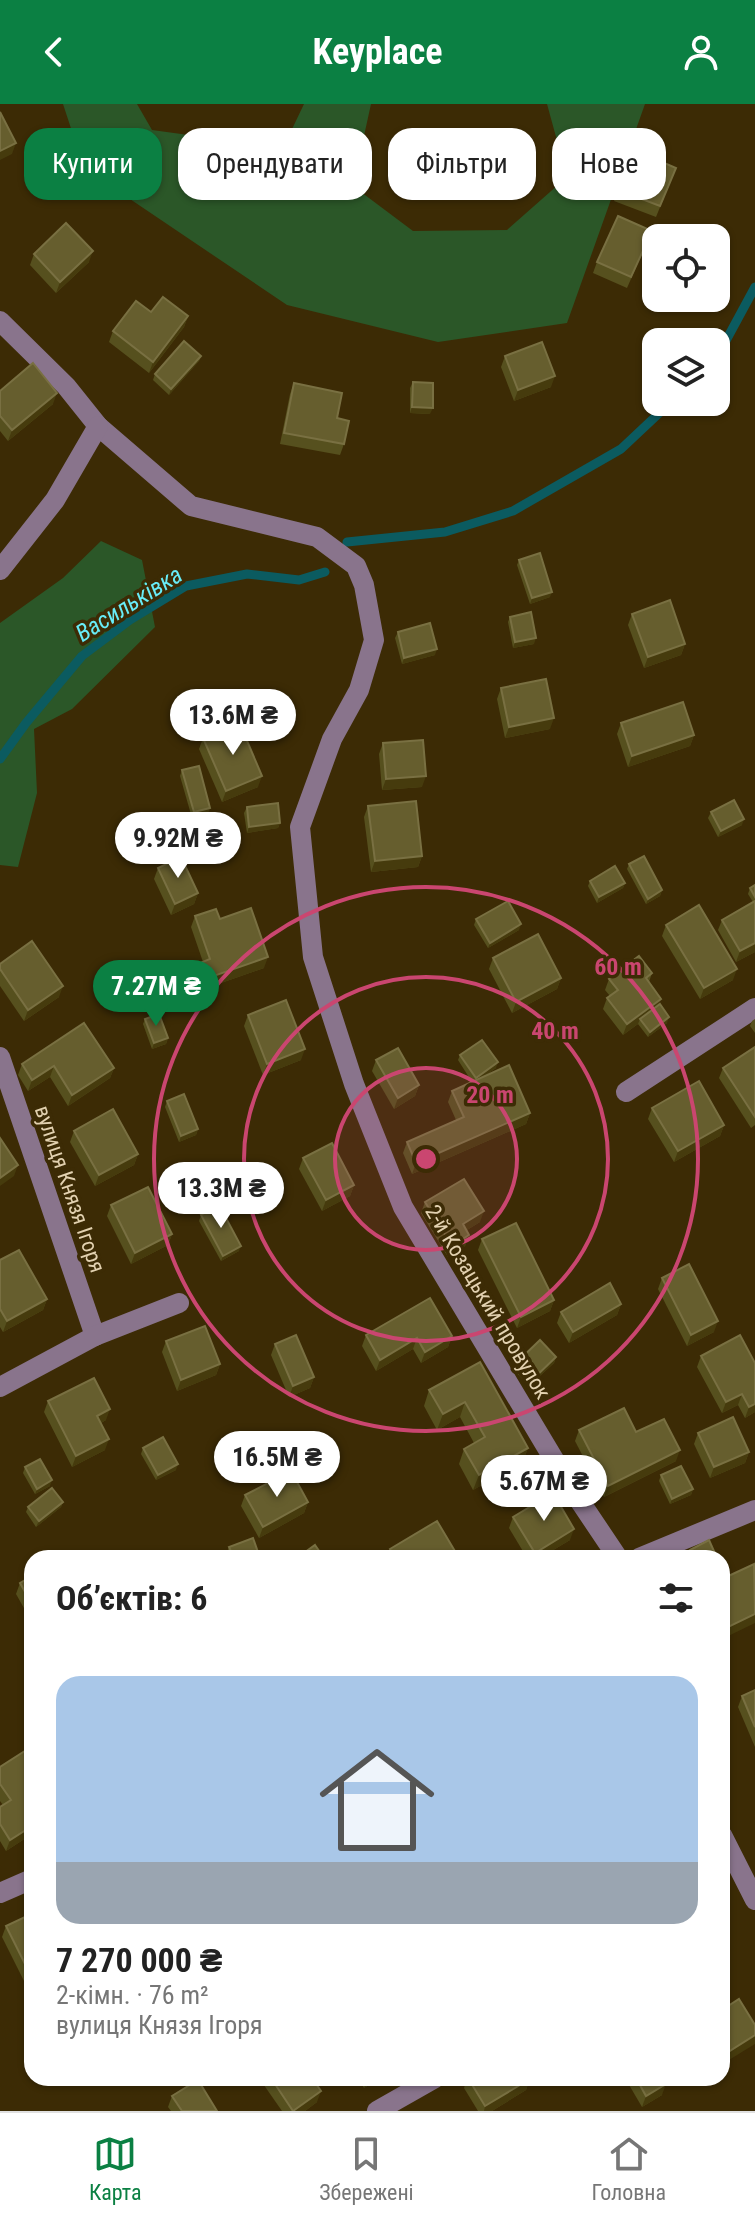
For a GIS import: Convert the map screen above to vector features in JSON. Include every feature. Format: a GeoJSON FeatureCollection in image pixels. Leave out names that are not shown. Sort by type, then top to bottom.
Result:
{"type":"FeatureCollection","features":[{"type":"Feature","properties":{"kind":"street","name":"2-й Козацький провулок"},"geometry":{"type":"LineString","coordinates":[[0,321],[66,386],[98,426],[191,506],[317,537],[356,566],[364,585],[374,640],[359,690],[332,739],[300,827],[313,957],[354,1084],[403,1207],[571,1488],[613,1550]]}},
{"type":"Feature","properties":{"kind":"street"},"geometry":{"type":"LineString","coordinates":[[0,570],[55,500],[98,426]]}},
{"type":"Feature","properties":{"kind":"street"},"geometry":{"type":"LineString","coordinates":[[626,1092],[755,1008]]}},
{"type":"Feature","properties":{"kind":"street","name":"вулиця Князя Ігоря"},"geometry":{"type":"LineString","coordinates":[[0,1057],[95,1336]]}},
{"type":"Feature","properties":{"kind":"street"},"geometry":{"type":"LineString","coordinates":[[0,1387],[95,1336],[179,1303]]}},
{"type":"Feature","properties":{"kind":"street"},"geometry":{"type":"LineString","coordinates":[[658,1550],[755,1510]]}},
{"type":"Feature","properties":{"kind":"street"},"geometry":{"type":"LineString","coordinates":[[730,1851],[755,1900]]}},
{"type":"Feature","properties":{"kind":"street"},"geometry":{"type":"LineString","coordinates":[[0,1893],[24,1882]]}},
{"type":"Feature","properties":{"kind":"street"},"geometry":{"type":"LineString","coordinates":[[377,2111],[421,2086]]}},
{"type":"Feature","properties":{"kind":"green space"},"geometry":{"type":"Polygon","coordinates":[[[63,104],[137,104],[151,128],[71,128],[63,104]]]}},
{"type":"Feature","properties":{"kind":"green space"},"geometry":{"type":"Polygon","coordinates":[[[304,104],[371,104],[366,128],[293,128],[304,104]]]}},
{"type":"Feature","properties":{"kind":"green space"},"geometry":{"type":"Polygon","coordinates":[[[547,104],[645,104],[636,128],[554,128],[547,104]]]}},
{"type":"Feature","properties":{"kind":"green space"},"geometry":{"type":"Polygon","coordinates":[[[162,131],[178,134],[178,200],[372,200],[413,231],[507,230],[552,190],[552,200],[611,200],[567,323],[438,342],[287,305],[131,200],[162,200],[162,131]]]}},
{"type":"Feature","properties":{"kind":"green space"},"geometry":{"type":"Polygon","coordinates":[[[101,541],[142,560],[155,627],[72,709],[34,729],[37,793],[18,867],[0,865],[0,623],[63,578],[101,541]]]}},
{"type":"Feature","properties":{"kind":"building"},"geometry":{"type":"Polygon","coordinates":[[[0,112],[16,143],[0,151],[0,112]]]}},
{"type":"Feature","properties":{"kind":"building"},"geometry":{"type":"Polygon","coordinates":[[[666,164],[676,168],[666,192],[666,164]]]}},
{"type":"Feature","properties":{"kind":"building"},"geometry":{"type":"Polygon","coordinates":[[[644,200],[663,200],[660,206],[644,200]]]}},
{"type":"Feature","properties":{"kind":"building"},"geometry":{"type":"Polygon","coordinates":[[[618,216],[642,227],[642,253],[631,277],[597,262],[618,216]]]}},
{"type":"Feature","properties":{"kind":"building"},"geometry":{"type":"Polygon","coordinates":[[[66,223],[93,251],[60,282],[34,254],[66,223]]]}},
{"type":"Feature","properties":{"kind":"building"},"geometry":{"type":"Polygon","coordinates":[[[163,297],[188,316],[153,362],[113,331],[136,301],[151,312],[163,297]]]}},
{"type":"Feature","properties":{"kind":"building"},"geometry":{"type":"Polygon","coordinates":[[[184,341],[201,356],[171,389],[155,374],[184,341]]]}},
{"type":"Feature","properties":{"kind":"building"},"geometry":{"type":"Polygon","coordinates":[[[542,342],[555,376],[518,390],[505,356],[542,342]]]}},
{"type":"Feature","properties":{"kind":"building"},"geometry":{"type":"Polygon","coordinates":[[[33,363],[57,393],[12,430],[0,416],[0,391],[33,363]]]}},
{"type":"Feature","properties":{"kind":"building"},"geometry":{"type":"Polygon","coordinates":[[[413,382],[433,383],[433,408],[412,407],[413,382]]]}},
{"type":"Feature","properties":{"kind":"building"},"geometry":{"type":"Polygon","coordinates":[[[294,383],[342,393],[337,418],[349,421],[344,444],[284,433],[294,383]]]}},
{"type":"Feature","properties":{"kind":"building"},"geometry":{"type":"Polygon","coordinates":[[[540,553],[552,592],[532,598],[519,560],[540,553]]]}},
{"type":"Feature","properties":{"kind":"building"},"geometry":{"type":"Polygon","coordinates":[[[670,600],[685,644],[648,657],[632,614],[670,600]]]}},
{"type":"Feature","properties":{"kind":"building"},"geometry":{"type":"Polygon","coordinates":[[[531,612],[536,638],[515,642],[510,617],[531,612]]]}},
{"type":"Feature","properties":{"kind":"building"},"geometry":{"type":"Polygon","coordinates":[[[430,623],[437,649],[404,658],[398,632],[430,623]]]}},
{"type":"Feature","properties":{"kind":"building"},"geometry":{"type":"Polygon","coordinates":[[[546,679],[554,718],[509,727],[501,688],[546,679]]]}},
{"type":"Feature","properties":{"kind":"building"},"geometry":{"type":"Polygon","coordinates":[[[683,702],[694,735],[632,756],[621,723],[683,702]]]}},
{"type":"Feature","properties":{"kind":"building"},"geometry":{"type":"Polygon","coordinates":[[[239,722],[262,776],[226,791],[203,738],[239,722]]]}},
{"type":"Feature","properties":{"kind":"building"},"geometry":{"type":"Polygon","coordinates":[[[423,740],[426,776],[386,779],[383,743],[423,740]]]}},
{"type":"Feature","properties":{"kind":"building"},"geometry":{"type":"Polygon","coordinates":[[[199,766],[210,808],[194,812],[182,770],[199,766]]]}},
{"type":"Feature","properties":{"kind":"building"},"geometry":{"type":"Polygon","coordinates":[[[734,800],[744,819],[721,831],[711,812],[734,800]]]}},
{"type":"Feature","properties":{"kind":"building"},"geometry":{"type":"Polygon","coordinates":[[[416,801],[422,856],[375,861],[368,806],[416,801]]]}},
{"type":"Feature","properties":{"kind":"building"},"geometry":{"type":"Polygon","coordinates":[[[278,803],[280,823],[249,827],[247,807],[278,803]]]}},
{"type":"Feature","properties":{"kind":"building"},"geometry":{"type":"Polygon","coordinates":[[[644,856],[662,890],[648,899],[629,864],[644,856]]]}},
{"type":"Feature","properties":{"kind":"building"},"geometry":{"type":"Polygon","coordinates":[[[181,857],[198,893],[175,904],[158,868],[181,857]]]}},
{"type":"Feature","properties":{"kind":"building"},"geometry":{"type":"Polygon","coordinates":[[[615,866],[625,883],[599,897],[590,881],[615,866]]]}},
{"type":"Feature","properties":{"kind":"building"},"geometry":{"type":"Polygon","coordinates":[[[508,901],[521,924],[490,943],[476,919],[508,901]]]}},
{"type":"Feature","properties":{"kind":"building"},"geometry":{"type":"Polygon","coordinates":[[[755,901],[755,943],[740,951],[722,920],[755,901]]]}},
{"type":"Feature","properties":{"kind":"building"},"geometry":{"type":"Polygon","coordinates":[[[699,905],[737,969],[704,988],[666,925],[699,905]]]}},
{"type":"Feature","properties":{"kind":"building"},"geometry":{"type":"Polygon","coordinates":[[[251,908],[268,957],[205,979],[200,963],[210,959],[195,916],[216,909],[220,919],[251,908]]]}},
{"type":"Feature","properties":{"kind":"building"},"geometry":{"type":"Polygon","coordinates":[[[538,934],[561,978],[516,1002],[493,958],[538,934]]]}},
{"type":"Feature","properties":{"kind":"building"},"geometry":{"type":"Polygon","coordinates":[[[32,941],[63,986],[28,1010],[0,969],[0,964],[32,941]]]}},
{"type":"Feature","properties":{"kind":"building"},"geometry":{"type":"Polygon","coordinates":[[[639,956],[652,973],[646,978],[661,999],[627,1024],[607,998],[618,990],[609,979],[639,956]]]}},
{"type":"Feature","properties":{"kind":"building"},"geometry":{"type":"Polygon","coordinates":[[[286,1000],[305,1049],[267,1064],[248,1015],[286,1000]]]}},
{"type":"Feature","properties":{"kind":"building"},"geometry":{"type":"Polygon","coordinates":[[[660,1004],[669,1017],[650,1032],[640,1019],[660,1004]]]}},
{"type":"Feature","properties":{"kind":"building"},"geometry":{"type":"Polygon","coordinates":[[[159,1014],[168,1038],[154,1043],[145,1019],[159,1014]]]}},
{"type":"Feature","properties":{"kind":"building"},"geometry":{"type":"Polygon","coordinates":[[[84,1023],[114,1068],[72,1095],[54,1066],[32,1080],[22,1064],[84,1023]]]}},
{"type":"Feature","properties":{"kind":"building"},"geometry":{"type":"Polygon","coordinates":[[[482,1040],[498,1062],[476,1078],[460,1055],[482,1040]]]}},
{"type":"Feature","properties":{"kind":"building"},"geometry":{"type":"Polygon","coordinates":[[[755,1047],[755,1117],[723,1068],[755,1047]]]}},
{"type":"Feature","properties":{"kind":"building"},"geometry":{"type":"Polygon","coordinates":[[[398,1048],[419,1085],[398,1098],[376,1060],[398,1048]]]}},
{"type":"Feature","properties":{"kind":"building"},"geometry":{"type":"Polygon","coordinates":[[[509,1065],[530,1113],[416,1163],[407,1142],[464,1117],[452,1091],[509,1065]]]}},
{"type":"Feature","properties":{"kind":"building"},"geometry":{"type":"Polygon","coordinates":[[[699,1081],[724,1125],[678,1151],[652,1108],[699,1081]]]}},
{"type":"Feature","properties":{"kind":"building"},"geometry":{"type":"Polygon","coordinates":[[[184,1094],[198,1129],[181,1136],[167,1101],[184,1094]]]}},
{"type":"Feature","properties":{"kind":"building"},"geometry":{"type":"Polygon","coordinates":[[[113,1109],[138,1154],[99,1175],[74,1131],[113,1109]]]}},
{"type":"Feature","properties":{"kind":"building"},"geometry":{"type":"Polygon","coordinates":[[[0,1138],[18,1165],[0,1178],[0,1138]]]}},
{"type":"Feature","properties":{"kind":"building"},"geometry":{"type":"Polygon","coordinates":[[[332,1143],[354,1185],[326,1200],[303,1158],[332,1143]]]}},
{"type":"Feature","properties":{"kind":"building"},"geometry":{"type":"Polygon","coordinates":[[[464,1179],[484,1211],[463,1224],[469,1235],[452,1246],[425,1202],[464,1179]]]}},
{"type":"Feature","properties":{"kind":"building"},"geometry":{"type":"Polygon","coordinates":[[[148,1187],[172,1234],[135,1253],[111,1205],[148,1187]]]}},
{"type":"Feature","properties":{"kind":"building"},"geometry":{"type":"Polygon","coordinates":[[[219,1205],[241,1246],[223,1256],[201,1215],[219,1205]]]}},
{"type":"Feature","properties":{"kind":"building"},"geometry":{"type":"Polygon","coordinates":[[[516,1223],[554,1300],[521,1317],[482,1239],[516,1223]]]}},
{"type":"Feature","properties":{"kind":"building"},"geometry":{"type":"Polygon","coordinates":[[[19,1250],[47,1299],[7,1321],[0,1309],[0,1260],[19,1250]]]}},
{"type":"Feature","properties":{"kind":"building"},"geometry":{"type":"Polygon","coordinates":[[[689,1264],[718,1321],[691,1335],[662,1278],[689,1264]]]}},
{"type":"Feature","properties":{"kind":"building"},"geometry":{"type":"Polygon","coordinates":[[[610,1283],[621,1304],[573,1332],[561,1312],[610,1283]]]}},
{"type":"Feature","properties":{"kind":"building"},"geometry":{"type":"Polygon","coordinates":[[[430,1298],[452,1336],[425,1352],[417,1338],[380,1360],[366,1335],[430,1298]]]}},
{"type":"Feature","properties":{"kind":"building"},"geometry":{"type":"Polygon","coordinates":[[[205,1326],[220,1364],[181,1380],[166,1341],[205,1326]]]}},
{"type":"Feature","properties":{"kind":"building"},"geometry":{"type":"Polygon","coordinates":[[[296,1335],[314,1377],[293,1386],[275,1344],[296,1335]]]}},
{"type":"Feature","properties":{"kind":"building"},"geometry":{"type":"Polygon","coordinates":[[[740,1335],[755,1363],[755,1404],[749,1407],[742,1394],[726,1402],[701,1356],[740,1335]]]}},
{"type":"Feature","properties":{"kind":"building"},"geometry":{"type":"Polygon","coordinates":[[[540,1340],[556,1357],[531,1381],[515,1364],[540,1340]]]}},
{"type":"Feature","properties":{"kind":"building"},"geometry":{"type":"Polygon","coordinates":[[[480,1362],[528,1448],[479,1475],[464,1449],[485,1437],[465,1402],[443,1414],[429,1390],[480,1362]]]}},
{"type":"Feature","properties":{"kind":"building"},"geometry":{"type":"Polygon","coordinates":[[[94,1378],[110,1409],[97,1416],[109,1439],[76,1456],[48,1401],[94,1378]]]}},
{"type":"Feature","properties":{"kind":"building"},"geometry":{"type":"Polygon","coordinates":[[[624,1408],[636,1432],[664,1419],[680,1450],[608,1486],[579,1430],[624,1408]]]}},
{"type":"Feature","properties":{"kind":"building"},"geometry":{"type":"Polygon","coordinates":[[[733,1417],[749,1452],[714,1467],[698,1433],[733,1417]]]}},
{"type":"Feature","properties":{"kind":"building"},"geometry":{"type":"Polygon","coordinates":[[[163,1437],[178,1464],[158,1475],[143,1448],[163,1437]]]}},
{"type":"Feature","properties":{"kind":"building"},"geometry":{"type":"Polygon","coordinates":[[[40,1459],[52,1480],[37,1489],[25,1467],[40,1459]]]}},
{"type":"Feature","properties":{"kind":"building"},"geometry":{"type":"Polygon","coordinates":[[[681,1466],[693,1489],[672,1499],[661,1475],[681,1466]]]}},
{"type":"Feature","properties":{"kind":"building"},"geometry":{"type":"Polygon","coordinates":[[[291,1471],[308,1502],[263,1527],[245,1495],[291,1471]]]}},
{"type":"Feature","properties":{"kind":"building"},"geometry":{"type":"Polygon","coordinates":[[[52,1488],[63,1502],[39,1521],[28,1507],[52,1488]]]}},
{"type":"Feature","properties":{"kind":"building"},"geometry":{"type":"Polygon","coordinates":[[[553,1493],[574,1529],[540,1550],[533,1550],[513,1517],[553,1493]]]}},
{"type":"Feature","properties":{"kind":"building"},"geometry":{"type":"Polygon","coordinates":[[[437,1521],[454,1550],[391,1550],[437,1521]]]}},
{"type":"Feature","properties":{"kind":"building"},"geometry":{"type":"Polygon","coordinates":[[[253,1538],[257,1550],[230,1550],[229,1547],[253,1538]]]}},
{"type":"Feature","properties":{"kind":"building"},"geometry":{"type":"Polygon","coordinates":[[[709,1540],[713,1550],[690,1550],[709,1540]]]}},
{"type":"Feature","properties":{"kind":"building"},"geometry":{"type":"Polygon","coordinates":[[[754,1564],[755,1614],[730,1626],[730,1575],[754,1564]]]}},
{"type":"Feature","properties":{"kind":"building"},"geometry":{"type":"Polygon","coordinates":[[[755,1690],[755,1727],[742,1696],[755,1690]]]}},
{"type":"Feature","properties":{"kind":"building"},"geometry":{"type":"Polygon","coordinates":[[[24,1752],[24,1831],[10,1840],[0,1824],[0,1807],[11,1800],[0,1784],[0,1767],[24,1752]]]}},
{"type":"Feature","properties":{"kind":"building"},"geometry":{"type":"Polygon","coordinates":[[[24,1917],[24,1962],[6,1926],[24,1917]]]}},
{"type":"Feature","properties":{"kind":"building"},"geometry":{"type":"Polygon","coordinates":[[[739,1999],[755,2025],[755,2035],[730,2051],[730,2005],[739,1999]]]}},
{"type":"Feature","properties":{"kind":"building"},"geometry":{"type":"Polygon","coordinates":[[[188,2086],[202,2086],[217,2111],[182,2111],[172,2096],[188,2086]]]}},
{"type":"Feature","properties":{"kind":"building"},"geometry":{"type":"Polygon","coordinates":[[[276,2086],[318,2086],[321,2091],[293,2111],[276,2086]]]}},
{"type":"Feature","properties":{"kind":"building"},"geometry":{"type":"Polygon","coordinates":[[[473,2086],[518,2086],[485,2106],[473,2086]]]}},
{"type":"Feature","properties":{"kind":"building"},"geometry":{"type":"Polygon","coordinates":[[[640,2086],[663,2086],[646,2096],[640,2086]]]}},
{"type":"Feature","properties":{"kind":"waterway","name":"Васильківка"},"geometry":{"type":"LineString","coordinates":[[730,333],[755,287]]}},
{"type":"Feature","properties":{"kind":"waterway","name":"Васильківка"},"geometry":{"type":"LineString","coordinates":[[347,542],[445,532],[513,511],[621,449],[656,416]]}},
{"type":"Feature","properties":{"kind":"waterway","name":"Васильківка"},"geometry":{"type":"LineString","coordinates":[[0,759],[82,656],[130,620],[186,586],[247,574],[299,580],[325,572]]}}]}
